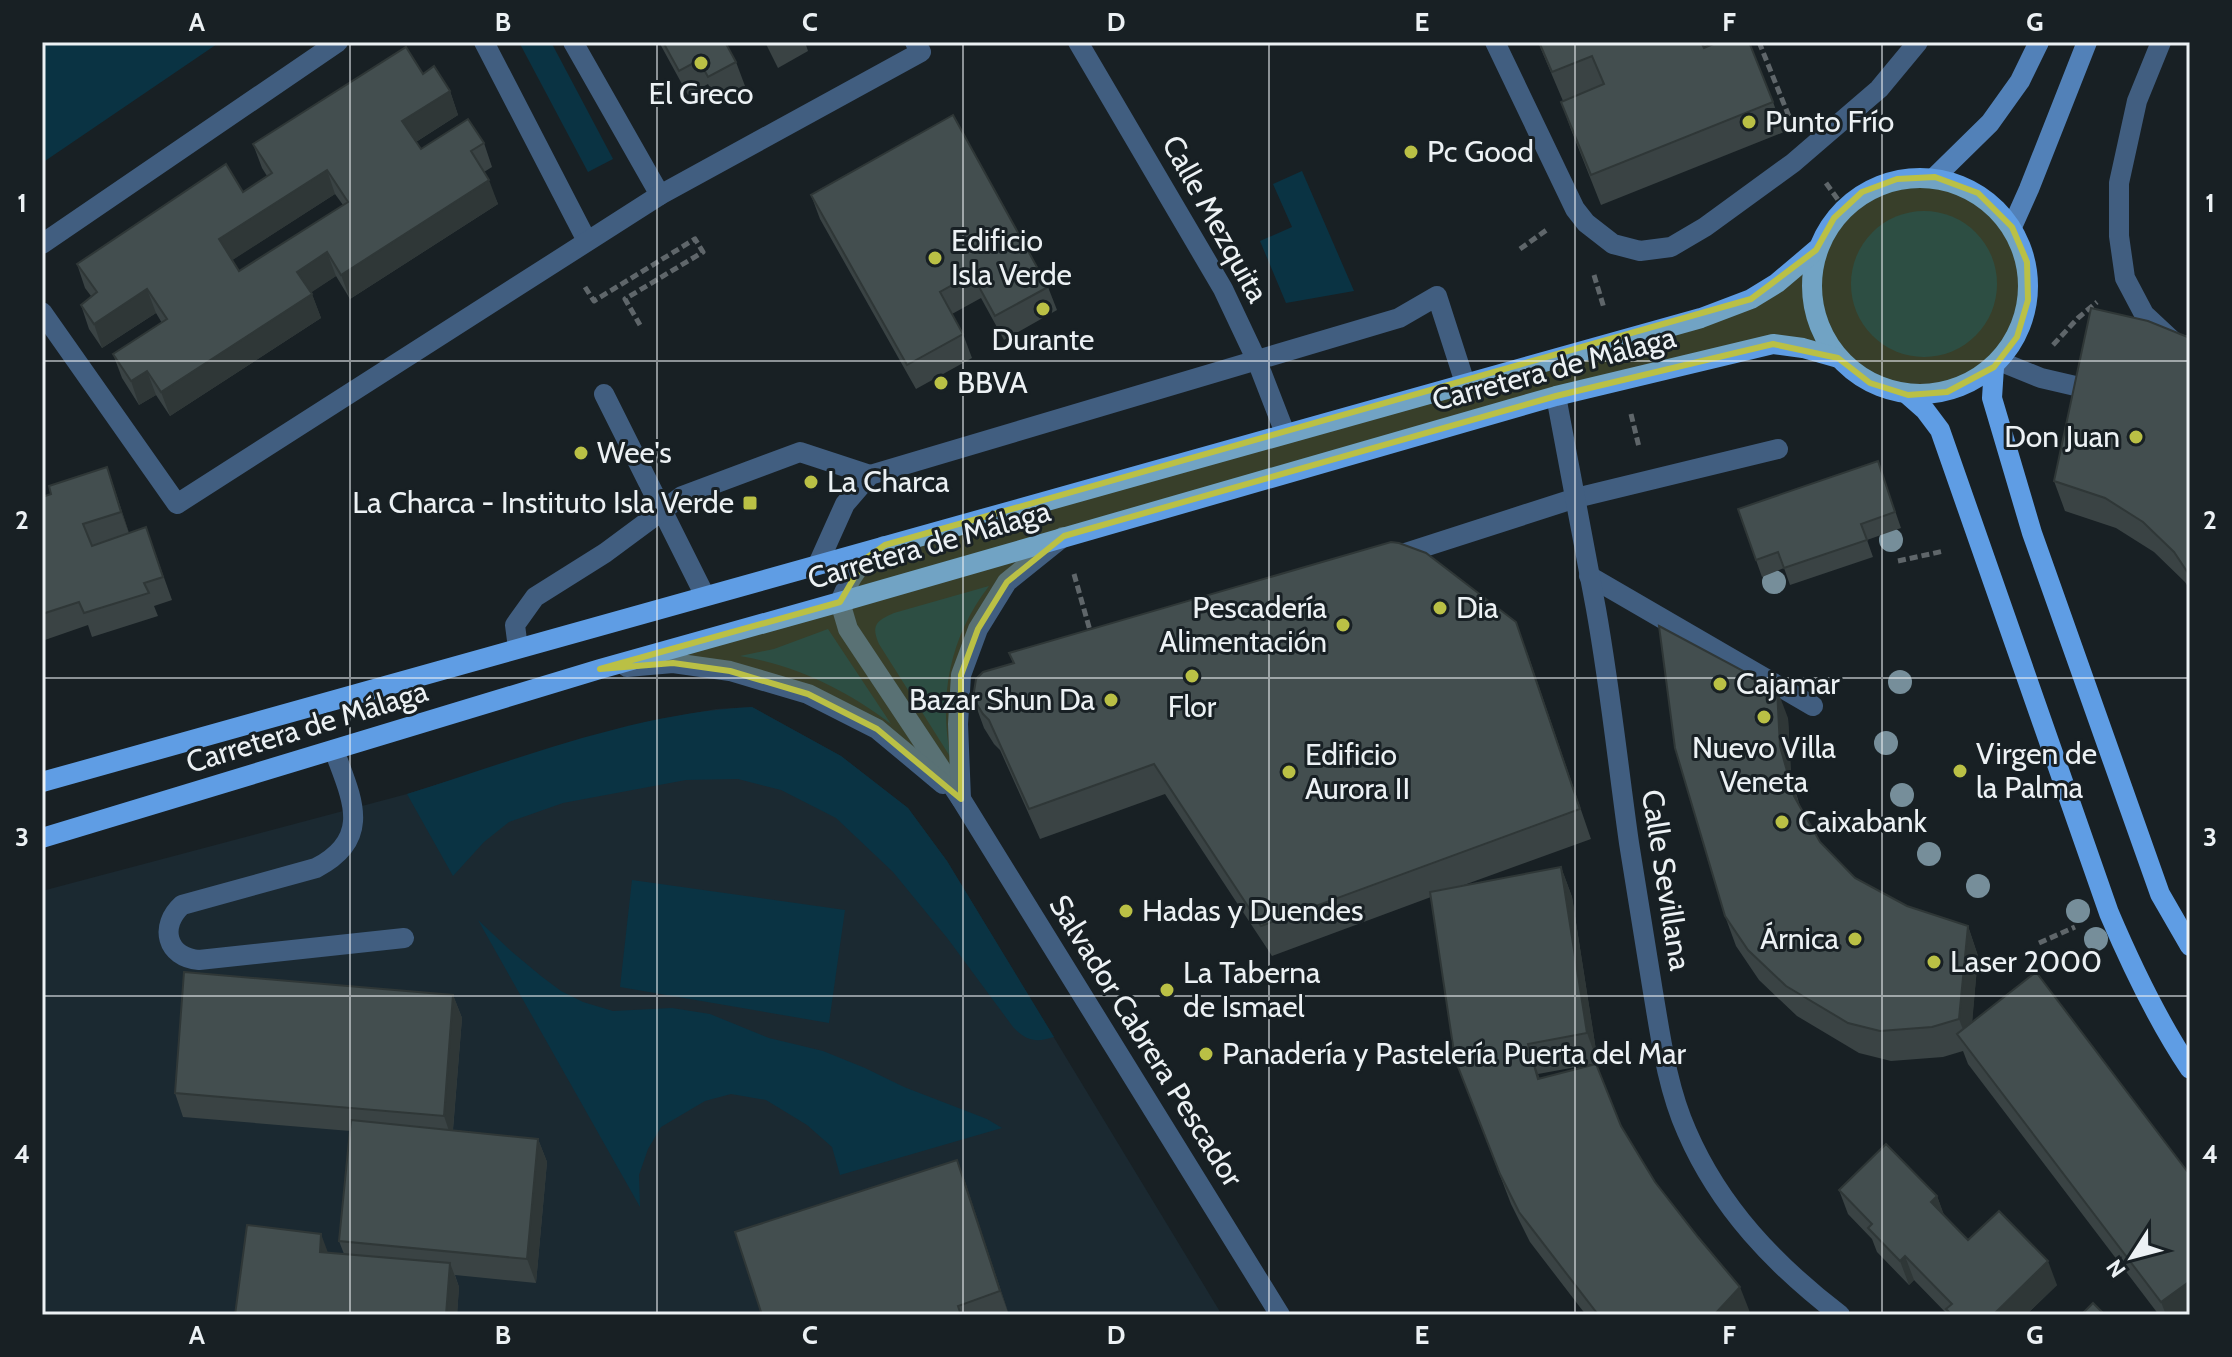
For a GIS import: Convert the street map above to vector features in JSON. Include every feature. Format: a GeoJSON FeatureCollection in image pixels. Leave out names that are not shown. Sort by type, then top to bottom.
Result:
{"type":"FeatureCollection","features":[{"type":"Feature","properties":{"kind":"main road"},"geometry":{"type":"LineString","coordinates":[[1935,177],[1990,123],[2020,81],[2039,42]]}},
{"type":"Feature","properties":{"kind":"main road"},"geometry":{"type":"LineString","coordinates":[[2012,227],[2087,42]]}},
{"type":"Feature","properties":{"kind":"main road"},"geometry":{"type":"LineString","coordinates":[[1935,177],[1978,193],[2012,227],[2027,262],[2028,300],[2017,337],[1996,364],[1970,383],[1947,392],[1908,395],[1870,383],[1838,358],[1818,324],[1811,288],[1816,250],[1834,218],[1862,192],[1897,179],[1935,177]]}},
{"type":"Feature","properties":{"kind":"main road","name":"Carretera de Málaga"},"geometry":{"type":"LineString","coordinates":[[42,782],[1701,318],[1751,299],[1777,283],[1816,250]]}},
{"type":"Feature","properties":{"kind":"main road","name":"Carretera de Málaga"},"geometry":{"type":"LineString","coordinates":[[42,838],[600,669],[1556,396],[1773,344],[1803,348],[1838,358]]}},
{"type":"Feature","properties":{"kind":"main road"},"geometry":{"type":"LineString","coordinates":[[1996,364],[1992,398],[2032,533],[2160,894],[2190,946]]}},
{"type":"Feature","properties":{"kind":"main road"},"geometry":{"type":"LineString","coordinates":[[1908,395],[1925,410],[1940,430],[2109,913],[2137,979],[2182,1048],[2190,1069]]}},
{"type":"Feature","properties":{"kind":"street"},"geometry":{"type":"LineString","coordinates":[[42,244],[338,42]]}},
{"type":"Feature","properties":{"kind":"street"},"geometry":{"type":"LineString","coordinates":[[484,42],[587,241]]}},
{"type":"Feature","properties":{"kind":"street"},"geometry":{"type":"LineString","coordinates":[[573,42],[660,195]]}},
{"type":"Feature","properties":{"kind":"street"},"geometry":{"type":"LineString","coordinates":[[42,312],[177,504],[660,195],[921,52],[915,42]]}},
{"type":"Feature","properties":{"kind":"street","name":"Calle Mezquita"},"geometry":{"type":"LineString","coordinates":[[1078,42],[1223,289],[1257,361],[1285,433]]}},
{"type":"Feature","properties":{"kind":"street"},"geometry":{"type":"LineString","coordinates":[[1495,42],[1575,209],[1586,223],[1613,244],[1640,251],[1671,247],[1705,227],[1793,163],[1879,89],[1918,42]]}},
{"type":"Feature","properties":{"kind":"street"},"geometry":{"type":"LineString","coordinates":[[2161,42],[2137,101],[2119,183],[2119,236],[2125,278],[2144,314],[2175,343],[2190,347]]}},
{"type":"Feature","properties":{"kind":"street"},"geometry":{"type":"LineString","coordinates":[[818,564],[845,504],[870,475],[1399,318],[1437,296],[1465,383]]}},
{"type":"Feature","properties":{"kind":"street"},"geometry":{"type":"LineString","coordinates":[[1996,364],[2084,388]]}},
{"type":"Feature","properties":{"kind":"street"},"geometry":{"type":"LineString","coordinates":[[604,394],[705,596]]}},
{"type":"Feature","properties":{"kind":"street","name":"Calle Sevillana"},"geometry":{"type":"LineString","coordinates":[[1556,396],[1596,610],[1636,890],[1673,1095],[1700,1159],[1752,1235],[1772,1258],[1840,1315]]}},
{"type":"Feature","properties":{"kind":"street"},"geometry":{"type":"LineString","coordinates":[[1375,563],[1576,498],[1778,449]]}},
{"type":"Feature","properties":{"kind":"street"},"geometry":{"type":"LineString","coordinates":[[518,648],[515,625],[535,597],[605,553],[682,496],[800,452],[870,475]]}},
{"type":"Feature","properties":{"kind":"street","name":"Salvador Cabrera Pescador"},"geometry":{"type":"LineString","coordinates":[[961,799],[958,724],[961,675],[978,629],[1007,582],[1064,536]]}},
{"type":"Feature","properties":{"kind":"street"},"geometry":{"type":"LineString","coordinates":[[840,602],[849,579],[865,559],[885,545]]}},
{"type":"Feature","properties":{"kind":"street"},"geometry":{"type":"LineString","coordinates":[[1589,576],[1813,706]]}},
{"type":"Feature","properties":{"kind":"street","name":"Salvador Cabrera Pescador"},"geometry":{"type":"LineString","coordinates":[[840,602],[848,629],[961,799],[1280,1315]]}},
{"type":"Feature","properties":{"kind":"street","name":"Salvador Cabrera Pescador"},"geometry":{"type":"LineString","coordinates":[[600,669],[673,663],[730,671],[808,694],[877,729],[961,799]]}},
{"type":"Feature","properties":{"kind":"street"},"geometry":{"type":"LineString","coordinates":[[334,750],[352,799],[354,816],[352,833],[344,849],[316,868],[182,905],[170,920],[169,939],[180,955],[199,960],[404,938]]}},
{"type":"Feature","properties":{"kind":"path"},"geometry":{"type":"LineString","coordinates":[[565,255],[594,301],[695,239],[703,252],[625,299],[640,325]]}},
{"type":"Feature","properties":{"kind":"highlighted area"},"geometry":{"type":"Polygon","coordinates":[[[1935,177],[1978,193],[2012,227],[2027,262],[2028,300],[2017,337],[1994,367],[1947,392],[1908,395],[1870,383],[1838,358],[1773,344],[1556,396],[1064,536],[1007,582],[978,629],[961,675],[961,799],[877,729],[808,694],[730,671],[673,663],[600,669],[840,602],[865,559],[885,545],[1751,299],[1816,250],[1834,218],[1862,192],[1897,179],[1935,177]]]}},
{"type":"Feature","properties":{"kind":"shaded area"},"geometry":{"type":"Polygon","coordinates":[[[42,42],[220,42],[42,163],[42,42]]]}},
{"type":"Feature","properties":{"kind":"shaded area"},"geometry":{"type":"Polygon","coordinates":[[[519,42],[551,42],[613,159],[588,172],[519,42]]]}},
{"type":"Feature","properties":{"kind":"shaded area"},"geometry":{"type":"Polygon","coordinates":[[[1302,171],[1354,291],[1286,303],[1260,241],[1292,227],[1273,184],[1302,171]]]}},
{"type":"Feature","properties":{"kind":"shaded area"},"geometry":{"type":"Polygon","coordinates":[[[1924,211],[1952,217],[1975,233],[1991,256],[1997,284],[1991,312],[1975,335],[1952,351],[1924,357],[1896,351],[1873,335],[1857,312],[1851,284],[1857,256],[1873,233],[1896,217],[1924,211]]]}},
{"type":"Feature","properties":{"kind":"shaded area"},"geometry":{"type":"Polygon","coordinates":[[[989,586],[965,625],[950,668],[946,712],[951,758],[879,644],[875,628],[879,621],[894,613],[989,586]]]}},
{"type":"Feature","properties":{"kind":"shaded area"},"geometry":{"type":"Polygon","coordinates":[[[828,629],[891,724],[857,700],[820,681],[781,666],[740,656],[774,649],[828,629]]]}},
{"type":"Feature","properties":{"kind":"shaded area"},"geometry":{"type":"Polygon","coordinates":[[[752,707],[841,756],[908,808],[947,861],[1222,1315],[46,1315],[42,1300],[42,891],[407,794],[650,721],[716,709],[752,707]]]}},
{"type":"Feature","properties":{"kind":"shaded area"},"geometry":{"type":"Polygon","coordinates":[[[752,707],[841,756],[908,808],[947,861],[1054,1037],[1032,1040],[1018,1032],[893,872],[836,818],[781,790],[738,779],[686,780],[563,803],[509,822],[484,842],[453,876],[407,794],[620,728],[708,711],[752,707]]]}},
{"type":"Feature","properties":{"kind":"shaded area"},"geometry":{"type":"Polygon","coordinates":[[[632,880],[845,910],[829,1023],[620,987],[632,880]]]}},
{"type":"Feature","properties":{"kind":"shaded area"},"geometry":{"type":"Polygon","coordinates":[[[478,920],[541,976],[583,1002],[613,1011],[672,1008],[710,1014],[769,1038],[823,1051],[1002,1128],[840,1175],[832,1147],[807,1125],[766,1100],[731,1094],[705,1101],[661,1127],[648,1149],[639,1175],[640,1207],[478,920]]]}},
{"type":"Feature","properties":{"kind":"building"},"geometry":{"type":"Polygon","coordinates":[[[663,42],[725,42],[736,62],[708,77],[699,60],[679,71],[663,42]]]}},
{"type":"Feature","properties":{"kind":"building"},"geometry":{"type":"Polygon","coordinates":[[[1539,42],[1701,42],[1704,48],[1718,42],[1749,42],[1773,102],[1591,175],[1561,102],[1604,84],[1592,56],[1552,72],[1539,42]]]}},
{"type":"Feature","properties":{"kind":"building"},"geometry":{"type":"Polygon","coordinates":[[[406,47],[423,74],[434,66],[450,91],[402,121],[421,149],[468,119],[484,143],[471,151],[489,180],[341,275],[327,252],[297,272],[312,294],[161,392],[147,371],[131,381],[113,354],[167,319],[147,289],[94,324],[81,305],[97,292],[77,264],[226,164],[243,192],[272,173],[253,144],[406,47]],[[327,170],[219,239],[239,271],[348,202],[327,170]]]}},
{"type":"Feature","properties":{"kind":"building","name":"Edificio Isla Verde"},"geometry":{"type":"Polygon","coordinates":[[[953,115],[1048,287],[995,316],[972,274],[940,292],[963,334],[907,365],[811,195],[953,115]]]}},
{"type":"Feature","properties":{"kind":"building","name":"Don Juan"},"geometry":{"type":"Polygon","coordinates":[[[2091,308],[2148,321],[2190,338],[2190,576],[2174,552],[2143,522],[2105,498],[2054,481],[2091,308]]]}},
{"type":"Feature","properties":{"kind":"building"},"geometry":{"type":"Polygon","coordinates":[[[1878,461],[1895,512],[1861,524],[1867,540],[1784,568],[1778,552],[1756,560],[1738,509],[1878,461]]]}},
{"type":"Feature","properties":{"kind":"building"},"geometry":{"type":"Polygon","coordinates":[[[107,467],[121,512],[83,524],[92,546],[146,527],[163,577],[144,583],[149,593],[84,613],[79,602],[42,614],[42,497],[51,494],[49,486],[107,467]]]}},
{"type":"Feature","properties":{"kind":"building","name":"Edificio Aurora II"},"geometry":{"type":"Polygon","coordinates":[[[1391,542],[1426,553],[1516,622],[1580,809],[1261,926],[1154,764],[1029,809],[989,720],[973,698],[976,679],[983,672],[1014,663],[1009,653],[1391,542]]]}},
{"type":"Feature","properties":{"kind":"building"},"geometry":{"type":"Polygon","coordinates":[[[1659,626],[1777,689],[1780,746],[1794,796],[1820,842],[1855,878],[1907,906],[1968,926],[1959,1019],[1932,1027],[1880,1031],[1848,1023],[1786,986],[1748,950],[1725,916],[1675,748],[1659,626]]]}},
{"type":"Feature","properties":{"kind":"building"},"geometry":{"type":"Polygon","coordinates":[[[1561,867],[1587,1033],[1528,1044],[1538,1079],[1596,1064],[1621,1126],[1655,1182],[1740,1287],[1714,1315],[1593,1315],[1596,1312],[1519,1212],[1500,1174],[1455,1059],[1430,892],[1561,867]]]}},
{"type":"Feature","properties":{"kind":"building"},"geometry":{"type":"Polygon","coordinates":[[[184,972],[453,995],[444,1116],[175,1093],[184,972]]]}},
{"type":"Feature","properties":{"kind":"building"},"geometry":{"type":"Polygon","coordinates":[[[2036,972],[2190,1175],[2190,1281],[2161,1302],[1957,1034],[2036,972]]]}},
{"type":"Feature","properties":{"kind":"building"},"geometry":{"type":"Polygon","coordinates":[[[351,1120],[538,1139],[527,1259],[339,1241],[351,1120]]]}},
{"type":"Feature","properties":{"kind":"building"},"geometry":{"type":"Polygon","coordinates":[[[1886,1144],[1937,1196],[1931,1202],[1968,1240],[1999,1211],[2048,1261],[1993,1315],[1952,1315],[1946,1309],[1952,1304],[1905,1256],[1900,1261],[1868,1228],[1872,1224],[1839,1190],[1886,1144]]]}},
{"type":"Feature","properties":{"kind":"building"},"geometry":{"type":"Polygon","coordinates":[[[957,1160],[1000,1291],[958,1306],[961,1315],[762,1315],[735,1232],[957,1160]]]}},
{"type":"Feature","properties":{"kind":"building"},"geometry":{"type":"Polygon","coordinates":[[[247,1225],[321,1234],[320,1252],[450,1263],[446,1315],[235,1315],[247,1225]]]}},
{"type":"Feature","properties":{"kind":"building"},"geometry":{"type":"Polygon","coordinates":[[[2093,1303],[2105,1315],[2081,1315],[2093,1303]]]}},
{"type":"Feature","properties":{"kind":"place","name":"El Greco"},"geometry":{"type":"Point","coordinates":[701,63]}},
{"type":"Feature","properties":{"kind":"place","name":"Punto Frío"},"geometry":{"type":"Point","coordinates":[1749,122]}},
{"type":"Feature","properties":{"kind":"place","name":"Pc Good"},"geometry":{"type":"Point","coordinates":[1411,152]}},
{"type":"Feature","properties":{"kind":"place","name":"Edificio Isla Verde"},"geometry":{"type":"Point","coordinates":[935,258]}},
{"type":"Feature","properties":{"kind":"place","name":"Durante"},"geometry":{"type":"Point","coordinates":[1043,309]}},
{"type":"Feature","properties":{"kind":"place","name":"BBVA"},"geometry":{"type":"Point","coordinates":[941,383]}},
{"type":"Feature","properties":{"kind":"place","name":"Don Juan"},"geometry":{"type":"Point","coordinates":[2136,437]}},
{"type":"Feature","properties":{"kind":"place","name":"Wee's"},"geometry":{"type":"Point","coordinates":[581,453]}},
{"type":"Feature","properties":{"kind":"place","name":"La Charca"},"geometry":{"type":"Point","coordinates":[811,482]}},
{"type":"Feature","properties":{"kind":"place","name":"La Charca - Instituto Isla Verde"},"geometry":{"type":"Point","coordinates":[750,503]}},
{"type":"Feature","properties":{"kind":"place","name":"Dia"},"geometry":{"type":"Point","coordinates":[1440,608]}},
{"type":"Feature","properties":{"kind":"place","name":"Pescadería Alimentación"},"geometry":{"type":"Point","coordinates":[1343,625]}},
{"type":"Feature","properties":{"kind":"place","name":"Flor"},"geometry":{"type":"Point","coordinates":[1192,676]}},
{"type":"Feature","properties":{"kind":"place","name":"Cajamar"},"geometry":{"type":"Point","coordinates":[1720,684]}},
{"type":"Feature","properties":{"kind":"place","name":"Bazar Shun Da"},"geometry":{"type":"Point","coordinates":[1111,700]}},
{"type":"Feature","properties":{"kind":"place","name":"Nuevo Villa Veneta"},"geometry":{"type":"Point","coordinates":[1764,717]}},
{"type":"Feature","properties":{"kind":"place","name":"Virgen de la Palma"},"geometry":{"type":"Point","coordinates":[1960,771]}},
{"type":"Feature","properties":{"kind":"place","name":"Edificio Aurora II"},"geometry":{"type":"Point","coordinates":[1289,772]}},
{"type":"Feature","properties":{"kind":"place","name":"Caixabank"},"geometry":{"type":"Point","coordinates":[1782,822]}},
{"type":"Feature","properties":{"kind":"place","name":"Hadas y Duendes"},"geometry":{"type":"Point","coordinates":[1126,911]}},
{"type":"Feature","properties":{"kind":"place","name":"Árnica"},"geometry":{"type":"Point","coordinates":[1855,939]}},
{"type":"Feature","properties":{"kind":"place","name":"Laser 2000"},"geometry":{"type":"Point","coordinates":[1934,962]}},
{"type":"Feature","properties":{"kind":"place","name":"La Taberna de Ismael"},"geometry":{"type":"Point","coordinates":[1167,990]}},
{"type":"Feature","properties":{"kind":"place","name":"Panadería y Pastelería Puerta del Mar"},"geometry":{"type":"Point","coordinates":[1206,1054]}}]}
